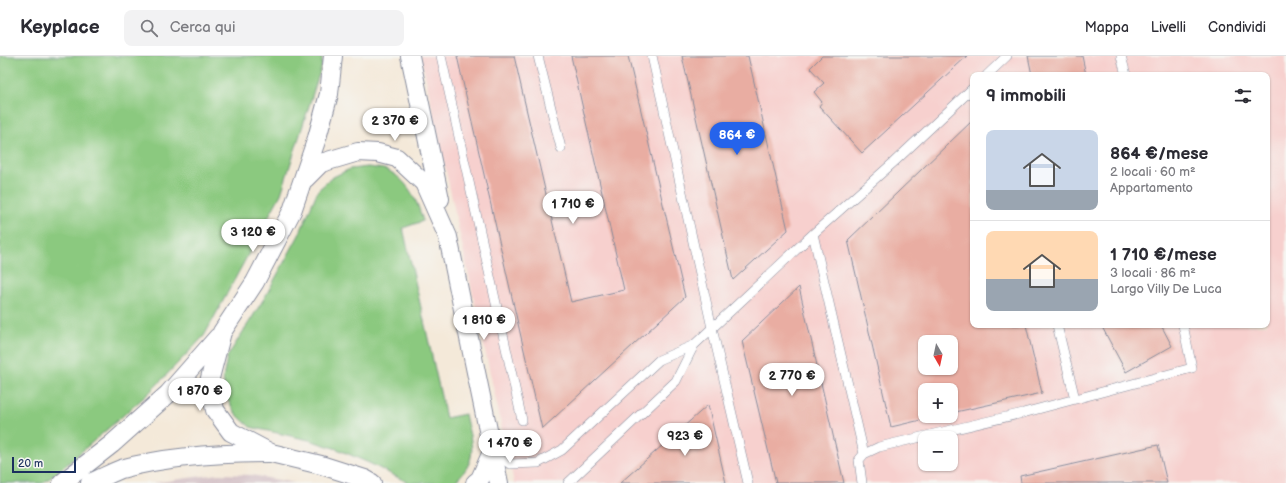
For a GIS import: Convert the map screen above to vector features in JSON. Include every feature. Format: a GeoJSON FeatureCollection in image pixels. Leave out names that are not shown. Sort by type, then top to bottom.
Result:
{"type":"FeatureCollection","features":[{"type":"Feature","properties":{"kind":"street"},"geometry":{"type":"LineString","coordinates":[[62,483],[112,444],[168,394],[222,332],[255,282],[292,211],[302,183],[317,138],[329,94],[333,56]]}},
{"type":"Feature","properties":{"kind":"street"},"geometry":{"type":"LineString","coordinates":[[410,56],[499,483]]}},
{"type":"Feature","properties":{"kind":"street"},"geometry":{"type":"LineString","coordinates":[[302,183],[321,164],[358,152],[378,153],[396,158],[424,183],[448,237]]}},
{"type":"Feature","properties":{"kind":"street"},"geometry":{"type":"LineString","coordinates":[[222,332],[209,382],[215,410],[231,432],[271,453]]}},
{"type":"Feature","properties":{"kind":"street"},"geometry":{"type":"LineString","coordinates":[[475,483],[480,479],[492,452]]}},
{"type":"Feature","properties":{"kind":"street"},"geometry":{"type":"LineString","coordinates":[[90,483],[120,470],[182,457],[223,453],[271,453],[321,465],[365,479],[372,483]]}},
{"type":"Feature","properties":{"kind":"lane"},"geometry":{"type":"LineString","coordinates":[[441,56],[522,420]]}},
{"type":"Feature","properties":{"kind":"lane"},"geometry":{"type":"LineString","coordinates":[[538,56],[562,148]]}},
{"type":"Feature","properties":{"kind":"lane"},"geometry":{"type":"LineString","coordinates":[[652,56],[748,483]]}},
{"type":"Feature","properties":{"kind":"lane"},"geometry":{"type":"LineString","coordinates":[[995,72],[1008,56]]}},
{"type":"Feature","properties":{"kind":"lane"},"geometry":{"type":"LineString","coordinates":[[1121,56],[1125,72]]}},
{"type":"Feature","properties":{"kind":"lane"},"geometry":{"type":"LineString","coordinates":[[492,452],[510,464],[538,463],[562,450],[659,360],[694,344],[970,91]]}},
{"type":"Feature","properties":{"kind":"lane"},"geometry":{"type":"LineString","coordinates":[[813,234],[864,454]]}},
{"type":"Feature","properties":{"kind":"lane"},"geometry":{"type":"LineString","coordinates":[[1058,328],[1075,399]]}},
{"type":"Feature","properties":{"kind":"lane"},"geometry":{"type":"LineString","coordinates":[[862,483],[859,460],[864,454],[879,447],[1022,413],[1192,368],[1184,328]]}},
{"type":"Feature","properties":{"kind":"lane"},"geometry":{"type":"LineString","coordinates":[[568,483],[676,381],[694,344]]}},
{"type":"Feature","properties":{"kind":"shaded area"},"geometry":{"type":"Polygon","coordinates":[[[421,56],[1286,56],[1286,483],[514,483],[421,56]]]}},
{"type":"Feature","properties":{"kind":"shaded area"},"geometry":{"type":"Polygon","coordinates":[[[218,474],[251,475],[295,483],[152,483],[218,474]]]}},
{"type":"Feature","properties":{"kind":"green space"},"geometry":{"type":"Polygon","coordinates":[[[0,56],[322,56],[322,65],[281,194],[204,336],[149,393],[57,473],[43,483],[0,483],[0,56]]]}},
{"type":"Feature","properties":{"kind":"green space"},"geometry":{"type":"Polygon","coordinates":[[[368,167],[387,170],[401,179],[415,198],[423,221],[403,228],[446,418],[465,414],[472,444],[471,458],[468,466],[458,479],[452,483],[409,483],[337,449],[309,440],[250,427],[236,414],[226,397],[223,378],[227,357],[265,297],[299,235],[318,190],[333,177],[350,169],[368,167]]]}},
{"type":"Feature","properties":{"kind":"building"},"geometry":{"type":"Polygon","coordinates":[[[457,56],[514,56],[571,302],[624,290],[571,56],[628,56],[685,297],[542,429],[457,56]]]}},
{"type":"Feature","properties":{"kind":"building"},"geometry":{"type":"Polygon","coordinates":[[[682,56],[748,56],[788,230],[733,280],[682,56]]]}},
{"type":"Feature","properties":{"kind":"building"},"geometry":{"type":"Polygon","coordinates":[[[822,56],[967,56],[862,153],[819,106],[822,102],[814,92],[824,83],[810,68],[822,56]]]}},
{"type":"Feature","properties":{"kind":"building"},"geometry":{"type":"Polygon","coordinates":[[[1028,56],[1082,56],[1085,72],[1031,72],[1028,56]]]}},
{"type":"Feature","properties":{"kind":"building"},"geometry":{"type":"Polygon","coordinates":[[[970,123],[970,328],[1027,328],[1042,393],[958,411],[958,383],[918,383],[918,421],[891,427],[848,240],[970,123]]]}},
{"type":"Feature","properties":{"kind":"building"},"geometry":{"type":"Polygon","coordinates":[[[799,287],[844,483],[776,483],[742,341],[799,287]]]}},
{"type":"Feature","properties":{"kind":"building"},"geometry":{"type":"Polygon","coordinates":[[[1103,328],[1163,328],[1172,346],[1126,372],[1103,328]]]}},
{"type":"Feature","properties":{"kind":"building"},"geometry":{"type":"Polygon","coordinates":[[[708,405],[726,483],[620,483],[708,405]]]}},
{"type":"Feature","properties":{"kind":"building"},"geometry":{"type":"Polygon","coordinates":[[[1158,445],[1167,483],[1021,483],[1020,476],[1158,445]]]}}]}
